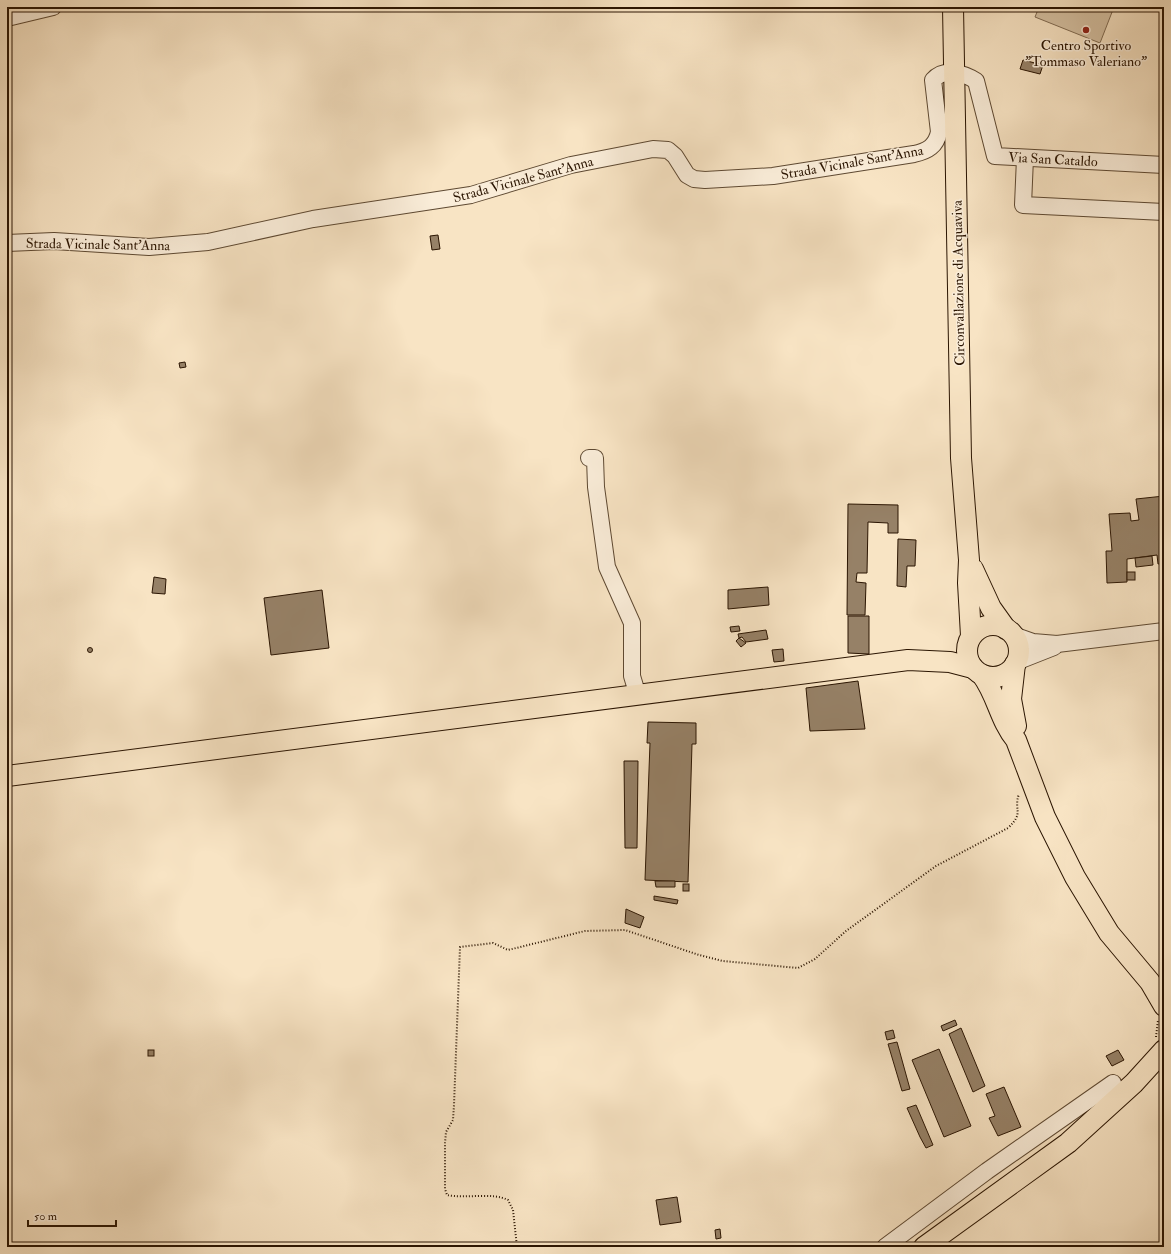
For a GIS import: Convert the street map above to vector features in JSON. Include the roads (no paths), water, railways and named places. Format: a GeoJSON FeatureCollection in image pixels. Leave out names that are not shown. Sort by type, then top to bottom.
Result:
{"type":"FeatureCollection","features":[{"type":"Feature","properties":{"kind":"main road","name":"Circonvallazione di Acquaviva"},"geometry":{"type":"LineString","coordinates":[[953,7],[961,458],[969,560]]}},
{"type":"Feature","properties":{"kind":"main road"},"geometry":{"type":"LineString","coordinates":[[969,560],[984,596],[1009,632],[1018,648],[1011,699],[1017,728],[1016,740]]}},
{"type":"Feature","properties":{"kind":"main road"},"geometry":{"type":"LineString","coordinates":[[969,560],[968,583],[970,639],[967,655],[977,671],[990,685],[1008,731],[1016,740],[1044,817],[1075,877],[1109,934],[1157,987],[1164,1006]]}},
{"type":"Feature","properties":{"kind":"main road"},"geometry":{"type":"LineString","coordinates":[[7,776],[638,696],[908,660],[947,650],[970,639],[983,627],[991,625],[1009,632]]}},
{"type":"Feature","properties":{"kind":"main road"},"geometry":{"type":"LineString","coordinates":[[908,660],[950,662],[977,671],[988,677],[1001,676],[1007,673],[1016,663]]}},
{"type":"Feature","properties":{"kind":"main road"},"geometry":{"type":"LineString","coordinates":[[924,1247],[1078,1134],[1134,1083],[1164,1050]]}},
{"type":"Feature","properties":{"kind":"main road"},"geometry":{"type":"LineString","coordinates":[[1134,1083],[1164,1066]]}},
{"type":"Feature","properties":{"kind":"street"},"geometry":{"type":"LineString","coordinates":[[7,18],[53,7]]}},
{"type":"Feature","properties":{"kind":"street","name":"Via San Cataldo"},"geometry":{"type":"LineString","coordinates":[[954,72],[967,75],[976,82],[995,156],[1164,165]]}},
{"type":"Feature","properties":{"kind":"street","name":"Strada Vicinale Sant'Anna"},"geometry":{"type":"LineString","coordinates":[[7,242],[54,241],[149,247],[208,242],[313,219],[471,195],[571,164],[653,149],[668,150],[675,156],[688,175],[694,179],[705,180],[773,176],[926,152],[938,140],[939,132],[933,80],[941,74],[954,72]]}},
{"type":"Feature","properties":{"kind":"street"},"geometry":{"type":"LineString","coordinates":[[1025,158],[1023,205],[1164,212]]}},
{"type":"Feature","properties":{"kind":"street"},"geometry":{"type":"LineString","coordinates":[[589,458],[595,458],[596,488],[606,567],[632,623],[632,676],[638,696]]}},
{"type":"Feature","properties":{"kind":"street"},"geometry":{"type":"LineString","coordinates":[[1009,632],[1034,642],[1057,644],[1164,631]]}},
{"type":"Feature","properties":{"kind":"street"},"geometry":{"type":"LineString","coordinates":[[1016,663],[1042,651],[1078,642]]}},
{"type":"Feature","properties":{"kind":"street"},"geometry":{"type":"LineString","coordinates":[[885,1247],[1035,1136],[1113,1083]]}},
{"type":"Feature","properties":{"kind":"street"},"geometry":{"type":"LineString","coordinates":[[1035,1136],[1050,1156]]}},
{"type":"Feature","properties":{"kind":"place","name":"Centro Sportivo \"Tommaso Valeriano\""},"geometry":{"type":"Point","coordinates":[1086,30]}}]}
